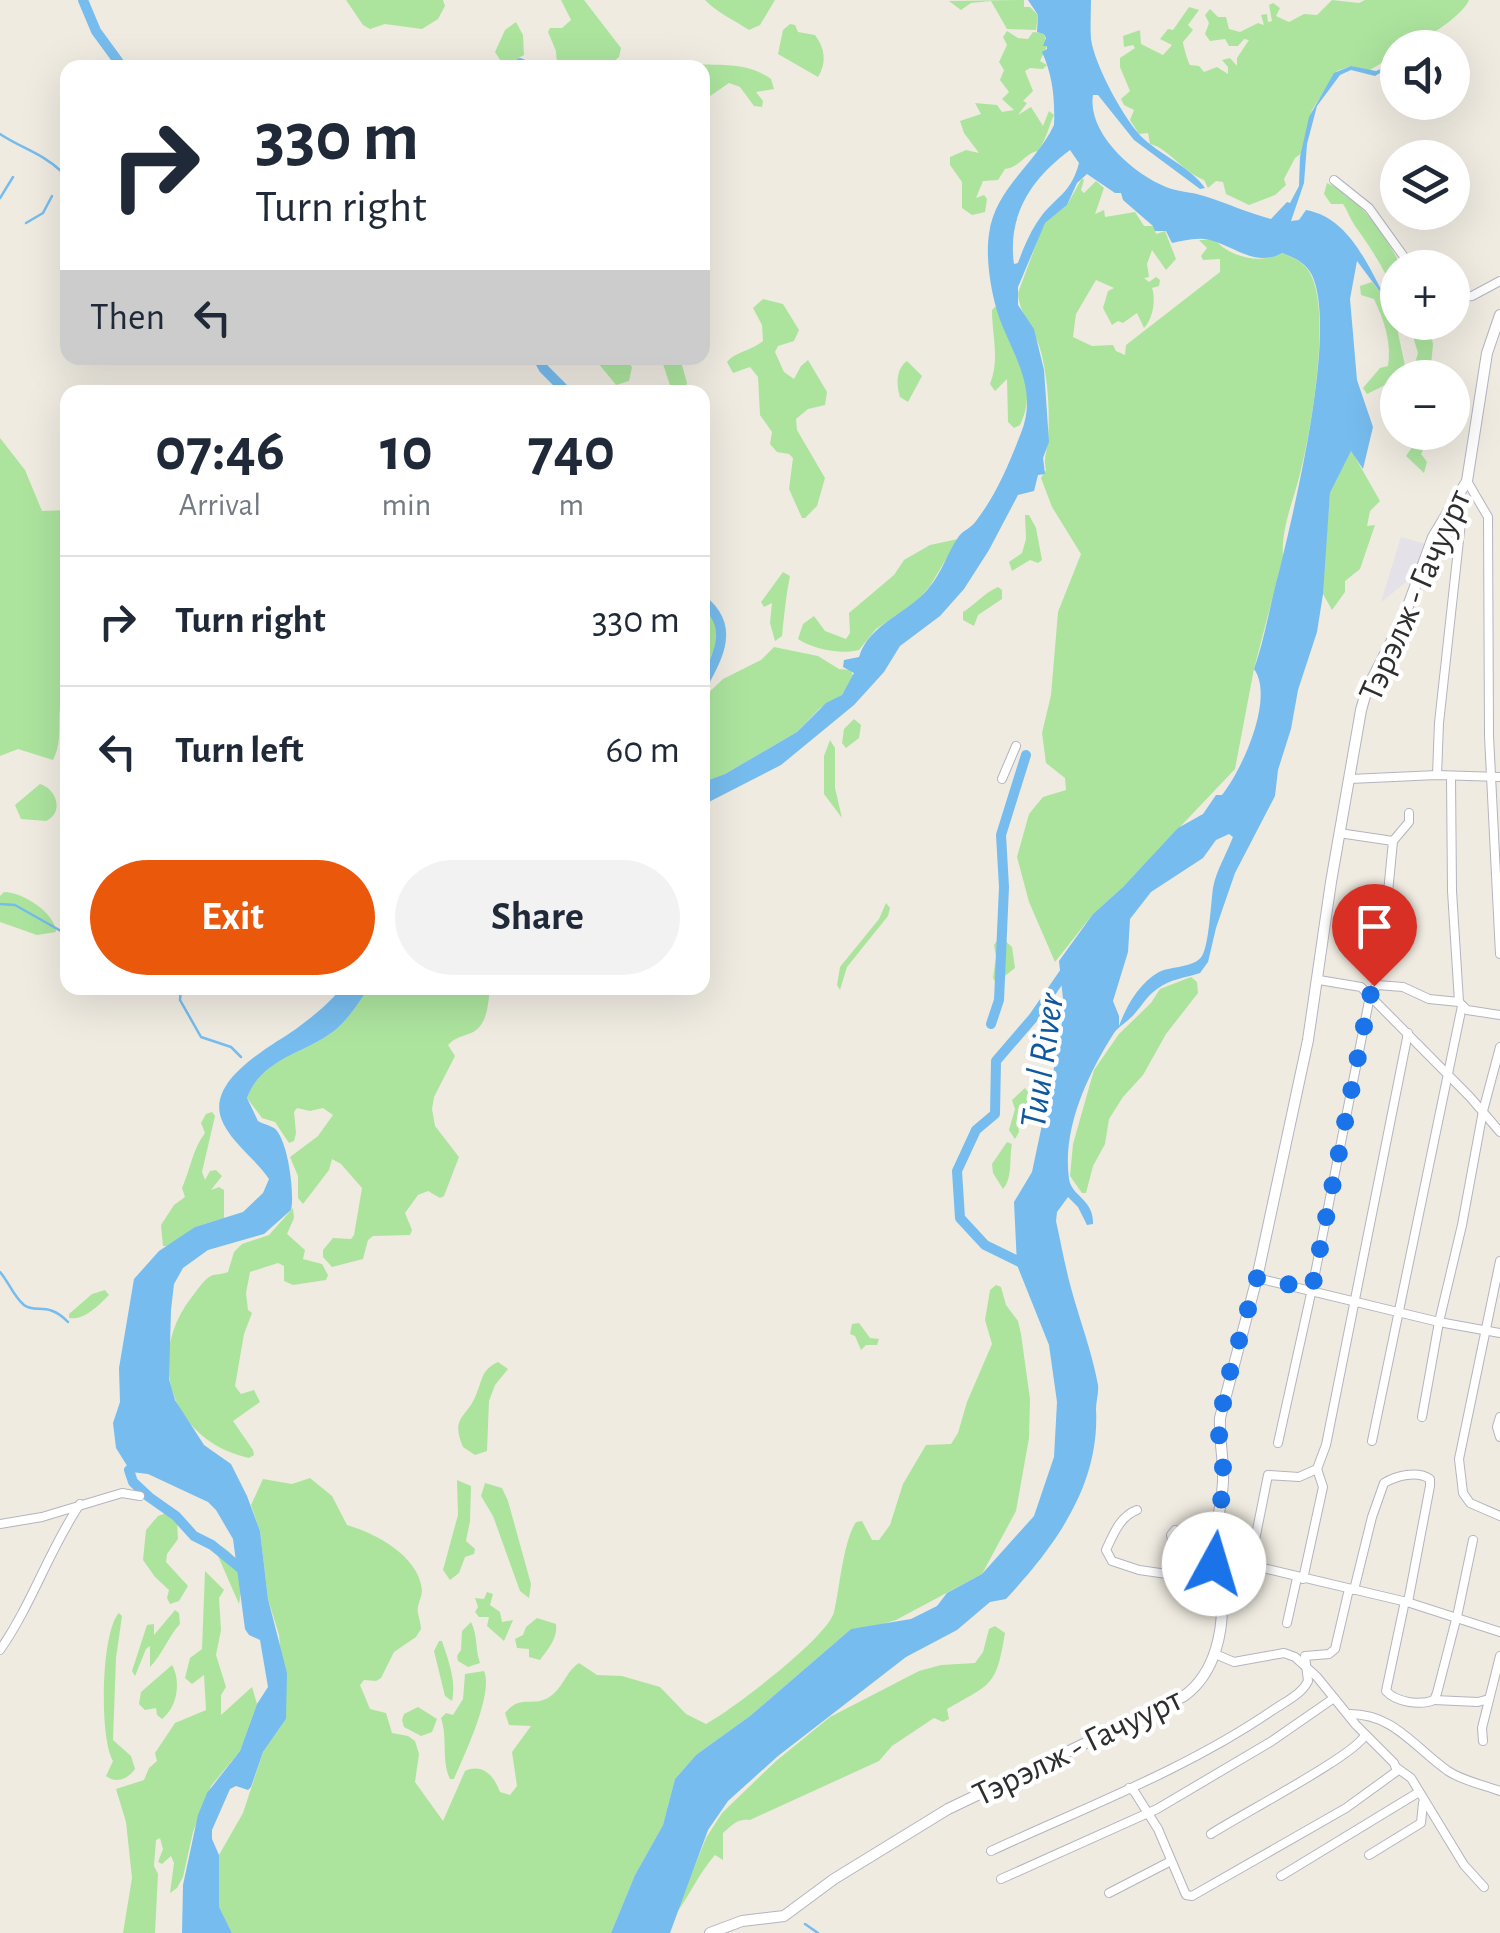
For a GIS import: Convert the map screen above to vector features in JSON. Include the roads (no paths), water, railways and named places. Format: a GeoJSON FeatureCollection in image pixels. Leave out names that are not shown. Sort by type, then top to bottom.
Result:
{"type":"FeatureCollection","features":[{"type":"Feature","properties":{"kind":"main road","name":"Тэрэлж - Гачуурт"},"geometry":{"type":"LineString","coordinates":[[710,1933],[742,1921],[784,1916],[834,1878],[948,1809],[1173,1703],[1198,1684],[1215,1654],[1222,1589],[1214,1564],[1224,1475],[1220,1418],[1257,1278],[1319,980],[1339,832],[1368,689],[1398,633],[1433,537],[1466,481],[1487,353],[1500,316]]}},
{"type":"Feature","properties":{"kind":"street"},"geometry":{"type":"LineString","coordinates":[[1334,180],[1369,208],[1399,250]]}},
{"type":"Feature","properties":{"kind":"street"},"geometry":{"type":"LineString","coordinates":[[1470,296],[1500,281]]}},
{"type":"Feature","properties":{"kind":"street"},"geometry":{"type":"LineString","coordinates":[[1466,481],[1485,514],[1489,736],[1496,777],[1500,954]]}},
{"type":"Feature","properties":{"kind":"street"},"geometry":{"type":"LineString","coordinates":[[1438,775],[1438,723],[1462,522],[1452,510]]}},
{"type":"Feature","properties":{"kind":"street"},"geometry":{"type":"LineString","coordinates":[[1485,514],[1500,514]]}},
{"type":"Feature","properties":{"kind":"street"},"geometry":{"type":"LineString","coordinates":[[1002,780],[1016,746]]}},
{"type":"Feature","properties":{"kind":"street"},"geometry":{"type":"LineString","coordinates":[[1372,1441],[1449,1076],[1460,1004],[1452,892],[1452,776]]}},
{"type":"Feature","properties":{"kind":"street"},"geometry":{"type":"LineString","coordinates":[[1350,779],[1496,777]]}},
{"type":"Feature","properties":{"kind":"street"},"geometry":{"type":"LineString","coordinates":[[1386,912],[1393,841],[1409,822],[1408,814]]}},
{"type":"Feature","properties":{"kind":"street"},"geometry":{"type":"LineString","coordinates":[[1339,832],[1393,841]]}},
{"type":"Feature","properties":{"kind":"street"},"geometry":{"type":"LineString","coordinates":[[1319,980],[1361,987],[1500,1132]]}},
{"type":"Feature","properties":{"kind":"street"},"geometry":{"type":"LineString","coordinates":[[1278,1443],[1370,996],[1377,985],[1403,988],[1479,1013],[1500,1015]]}},
{"type":"Feature","properties":{"kind":"street"},"geometry":{"type":"LineString","coordinates":[[1287,1624],[1323,1487],[1317,1469],[1326,1444],[1408,1034]]}},
{"type":"Feature","properties":{"kind":"street"},"geometry":{"type":"LineString","coordinates":[[1422,1417],[1483,1112],[1500,1047]]}},
{"type":"Feature","properties":{"kind":"street"},"geometry":{"type":"LineString","coordinates":[[1500,1262],[1460,1458],[1461,1484],[1470,1503],[1500,1516]]}},
{"type":"Feature","properties":{"kind":"street"},"geometry":{"type":"LineString","coordinates":[[1257,1278],[1398,1314],[1500,1333]]}},
{"type":"Feature","properties":{"kind":"street"},"geometry":{"type":"LineString","coordinates":[[1500,1417],[1500,1438]]}},
{"type":"Feature","properties":{"kind":"street"},"geometry":{"type":"LineString","coordinates":[[1250,1565],[1268,1475],[1299,1476],[1317,1469]]}},
{"type":"Feature","properties":{"kind":"street"},"geometry":{"type":"LineString","coordinates":[[991,1852],[1228,1739],[1299,1693],[1308,1681],[1304,1659],[1309,1654],[1325,1655],[1335,1649],[1384,1482],[1408,1474],[1426,1475],[1430,1486],[1386,1691],[1395,1699],[1423,1703],[1490,1699]]}},
{"type":"Feature","properties":{"kind":"street"},"geometry":{"type":"LineString","coordinates":[[0,1524],[42,1517],[122,1493],[140,1496]]}},
{"type":"Feature","properties":{"kind":"street"},"geometry":{"type":"LineString","coordinates":[[0,1650],[80,1504]]}},
{"type":"Feature","properties":{"kind":"street"},"geometry":{"type":"LineString","coordinates":[[1136,1510],[1119,1524],[1106,1550],[1108,1557],[1138,1570],[1195,1578]]}},
{"type":"Feature","properties":{"kind":"street"},"geometry":{"type":"LineString","coordinates":[[1171,1572],[1176,1556],[1171,1535],[1174,1530]]}},
{"type":"Feature","properties":{"kind":"street"},"geometry":{"type":"LineString","coordinates":[[1434,1700],[1473,1540]]}},
{"type":"Feature","properties":{"kind":"street"},"geometry":{"type":"LineString","coordinates":[[1214,1564],[1250,1565],[1406,1602],[1500,1632]]}},
{"type":"Feature","properties":{"kind":"street"},"geometry":{"type":"LineString","coordinates":[[1215,1654],[1234,1662],[1284,1653],[1306,1667],[1365,1735],[1411,1778],[1464,1865],[1484,1886]]}},
{"type":"Feature","properties":{"kind":"street"},"geometry":{"type":"LineString","coordinates":[[1484,1742],[1482,1728],[1500,1656]]}},
{"type":"Feature","properties":{"kind":"street"},"geometry":{"type":"LineString","coordinates":[[1001,1879],[1148,1812],[1272,1742],[1334,1698]]}},
{"type":"Feature","properties":{"kind":"street"},"geometry":{"type":"LineString","coordinates":[[1347,1714],[1371,1714],[1420,1745],[1449,1771],[1500,1791]]}},
{"type":"Feature","properties":{"kind":"street"},"geometry":{"type":"LineString","coordinates":[[1211,1834],[1336,1760],[1365,1735]]}},
{"type":"Feature","properties":{"kind":"street"},"geometry":{"type":"LineString","coordinates":[[1129,1788],[1148,1812],[1186,1895],[1199,1894],[1346,1808],[1393,1776],[1398,1768]]}},
{"type":"Feature","properties":{"kind":"street"},"geometry":{"type":"LineString","coordinates":[[1369,1854],[1421,1823],[1421,1795]]}},
{"type":"Feature","properties":{"kind":"street"},"geometry":{"type":"LineString","coordinates":[[1280,1876],[1421,1795]]}},
{"type":"Feature","properties":{"kind":"street"},"geometry":{"type":"LineString","coordinates":[[1109,1893],[1171,1860]]}},
{"type":"Feature","properties":{"kind":"water"},"geometry":{"type":"Polygon","coordinates":[[[1028,0],[1091,0],[1093,50],[1120,108],[1145,140],[1205,188],[1200,189],[1134,140],[1098,95],[1093,95],[1097,124],[1115,150],[1140,172],[1166,187],[1271,219],[1290,203],[1299,186],[1300,157],[1309,117],[1334,73],[1351,66],[1380,69],[1375,76],[1351,70],[1340,75],[1317,106],[1307,144],[1304,183],[1291,221],[1299,220],[1306,210],[1335,223],[1357,247],[1380,287],[1380,292],[1357,261],[1350,299],[1357,380],[1373,427],[1363,469],[1351,451],[1330,493],[1317,632],[1298,690],[1275,796],[1235,873],[1208,962],[1200,973],[1157,989],[1116,1030],[1086,1084],[1073,1121],[1069,1179],[1090,1209],[1093,1224],[1087,1225],[1068,1197],[1057,1212],[1056,1221],[1098,1388],[1091,1463],[1071,1512],[1042,1557],[1006,1599],[990,1602],[957,1630],[906,1657],[778,1756],[728,1801],[708,1830],[670,1933],[611,1933],[635,1875],[663,1825],[675,1779],[696,1755],[750,1716],[851,1629],[911,1619],[937,1606],[947,1593],[982,1574],[1034,1516],[1054,1457],[1057,1402],[1049,1345],[1017,1265],[1014,1202],[1032,1172],[1058,1049],[1064,1008],[1059,961],[1093,914],[1178,828],[1203,814],[1216,795],[1222,795],[1246,752],[1258,715],[1261,697],[1254,669],[1294,507],[1317,377],[1319,301],[1312,275],[1303,264],[1282,253],[1262,258],[1204,239],[1172,243],[1166,231],[1155,231],[1123,200],[1121,193],[1087,174],[1077,183],[1067,205],[1045,223],[1018,287],[1018,305],[1034,329],[1044,370],[1049,442],[1043,458],[1045,474],[1038,475],[1034,491],[1018,495],[964,589],[940,616],[900,646],[884,672],[854,705],[781,765],[710,801],[710,779],[797,732],[826,703],[842,695],[854,673],[843,667],[844,660],[859,657],[871,636],[928,589],[959,536],[974,523],[1002,479],[1021,433],[1027,405],[1019,365],[995,304],[989,234],[999,203],[1054,125],[1052,88],[1042,52],[1047,49],[1043,46],[1044,34],[1037,32],[1038,15],[1028,0]],[[1070,150],[1044,173],[1025,199],[1014,229],[1014,264],[1040,218],[1072,182],[1079,163],[1070,150]],[[1229,834],[1216,840],[1203,858],[1151,892],[1130,919],[1128,952],[1113,1001],[1119,1026],[1145,982],[1164,970],[1194,963],[1202,956],[1214,882],[1233,837],[1229,834]]]}},
{"type":"Feature","properties":{"kind":"water"},"geometry":{"type":"Polygon","coordinates":[[[335,995],[364,995],[339,1026],[273,1065],[247,1098],[258,1121],[274,1128],[283,1143],[291,1180],[291,1210],[264,1234],[208,1250],[183,1268],[174,1284],[169,1379],[175,1400],[204,1445],[231,1464],[247,1496],[260,1531],[268,1599],[287,1673],[286,1719],[263,1752],[251,1787],[230,1789],[212,1830],[219,1855],[219,1907],[232,1933],[182,1933],[183,1885],[198,1815],[207,1793],[240,1751],[257,1704],[268,1687],[260,1640],[245,1629],[233,1539],[216,1510],[208,1502],[148,1474],[131,1472],[116,1448],[113,1423],[120,1402],[119,1368],[134,1279],[159,1251],[195,1227],[243,1212],[263,1193],[269,1179],[225,1126],[219,1104],[224,1090],[232,1077],[257,1055],[335,995]]]}},
{"type":"Feature","properties":{"kind":"waterway"},"geometry":{"type":"LineString","coordinates":[[83,0],[96,31],[117,60]]}},
{"type":"Feature","properties":{"kind":"waterway"},"geometry":{"type":"LineString","coordinates":[[0,134],[60,170]]}},
{"type":"Feature","properties":{"kind":"waterway"},"geometry":{"type":"LineString","coordinates":[[0,198],[13,177]]}},
{"type":"Feature","properties":{"kind":"waterway"},"geometry":{"type":"LineString","coordinates":[[26,223],[43,213],[52,196]]}},
{"type":"Feature","properties":{"kind":"waterway"},"geometry":{"type":"LineString","coordinates":[[542,365],[560,385]]}},
{"type":"Feature","properties":{"kind":"waterway"},"geometry":{"type":"LineString","coordinates":[[710,608],[721,630],[710,671]]}},
{"type":"Feature","properties":{"kind":"waterway"},"geometry":{"type":"LineString","coordinates":[[991,1024],[999,1000],[1004,887],[1001,835],[1026,755]]}},
{"type":"Feature","properties":{"kind":"waterway"},"geometry":{"type":"LineString","coordinates":[[0,904],[15,905],[60,930]]}},
{"type":"Feature","properties":{"kind":"waterway","name":"Tuul River"},"geometry":{"type":"LineString","coordinates":[[1028,1266],[985,1245],[960,1218],[957,1171],[976,1130],[995,1114],[996,1061],[1033,1018],[1067,969]]}},
{"type":"Feature","properties":{"kind":"waterway"},"geometry":{"type":"LineString","coordinates":[[180,995],[201,1037],[231,1047],[241,1057]]}},
{"type":"Feature","properties":{"kind":"waterway"},"geometry":{"type":"LineString","coordinates":[[0,1272],[24,1305],[54,1312],[68,1322]]}},
{"type":"Feature","properties":{"kind":"waterway"},"geometry":{"type":"LineString","coordinates":[[129,1470],[133,1482],[149,1497],[250,1576]]}},
{"type":"Feature","properties":{"kind":"waterway"},"geometry":{"type":"LineString","coordinates":[[805,1924],[818,1933]]}}]}
